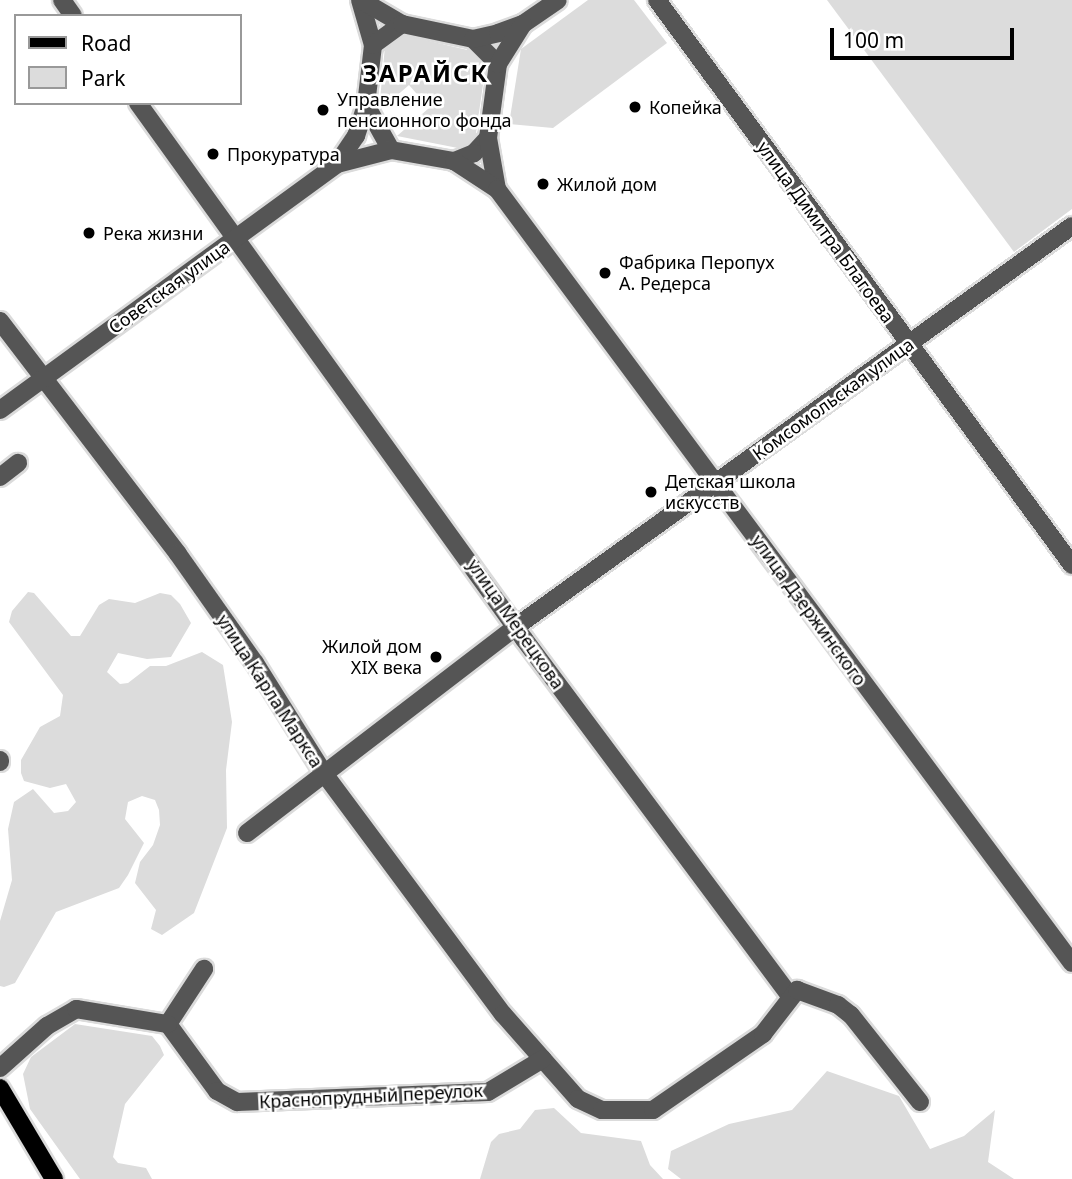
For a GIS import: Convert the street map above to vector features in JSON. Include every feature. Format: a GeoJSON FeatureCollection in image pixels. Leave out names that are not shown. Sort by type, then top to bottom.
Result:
{"type":"FeatureCollection","features":[{"type":"Feature","properties":{"kind":"main road"},"geometry":{"type":"LineString","coordinates":[[0,1088],[54,1179]]}},
{"type":"Feature","properties":{"kind":"street"},"geometry":{"type":"LineString","coordinates":[[360,0],[402,24],[473,39],[523,24],[558,0]]}},
{"type":"Feature","properties":{"kind":"street"},"geometry":{"type":"LineString","coordinates":[[360,0],[373,45],[366,105],[391,150],[454,161],[474,153],[488,138],[498,64],[523,24]]}},
{"type":"Feature","properties":{"kind":"street","name":"улица Димитра Благоева"},"geometry":{"type":"LineString","coordinates":[[656,0],[1072,565]]}},
{"type":"Feature","properties":{"kind":"street"},"geometry":{"type":"LineString","coordinates":[[373,45],[402,24]]}},
{"type":"Feature","properties":{"kind":"street"},"geometry":{"type":"LineString","coordinates":[[473,39],[498,64]]}},
{"type":"Feature","properties":{"kind":"street","name":"улица Мерецкова"},"geometry":{"type":"LineString","coordinates":[[139,105],[517,626],[790,996]]}},
{"type":"Feature","properties":{"kind":"street","name":"Советская улица"},"geometry":{"type":"LineString","coordinates":[[0,410],[337,164],[356,136],[366,105]]}},
{"type":"Feature","properties":{"kind":"street","name":"улица Дзержинского"},"geometry":{"type":"LineString","coordinates":[[488,138],[497,189]]}},
{"type":"Feature","properties":{"kind":"street","name":"Советская улица"},"geometry":{"type":"LineString","coordinates":[[337,164],[391,150]]}},
{"type":"Feature","properties":{"kind":"street","name":"улица Дзержинского"},"geometry":{"type":"LineString","coordinates":[[454,161],[497,189],[717,482],[958,816],[1072,963]]}},
{"type":"Feature","properties":{"kind":"street","name":"Комсомольская улица"},"geometry":{"type":"LineString","coordinates":[[247,834],[323,772],[517,626],[1072,226]]}},
{"type":"Feature","properties":{"kind":"street","name":"улица Карла Маркса"},"geometry":{"type":"LineString","coordinates":[[0,321],[178,554],[255,663],[323,772],[503,1014],[543,1059]]}},
{"type":"Feature","properties":{"kind":"street"},"geometry":{"type":"LineString","coordinates":[[0,477],[18,463]]}},
{"type":"Feature","properties":{"kind":"street"},"geometry":{"type":"LineString","coordinates":[[2,1060],[47,1026],[76,1009],[168,1024],[204,969]]}},
{"type":"Feature","properties":{"kind":"street"},"geometry":{"type":"LineString","coordinates":[[543,1059],[578,1099],[602,1110],[627,1114],[653,1110],[763,1034],[790,996],[806,991],[851,1015],[920,1102]]}},
{"type":"Feature","properties":{"kind":"street","name":"Краснопрудный переулок"},"geometry":{"type":"LineString","coordinates":[[168,1024],[217,1091],[237,1102],[488,1092],[543,1059]]}},
{"type":"Feature","properties":{"kind":"green space"},"geometry":{"type":"Polygon","coordinates":[[[588,0],[634,0],[667,43],[553,128],[509,124],[521,49],[588,0]]]}},
{"type":"Feature","properties":{"kind":"green space"},"geometry":{"type":"Polygon","coordinates":[[[827,0],[1072,0],[1072,209],[1014,252],[827,0]]]}},
{"type":"Feature","properties":{"kind":"green space"},"geometry":{"type":"Polygon","coordinates":[[[400,34],[476,52],[486,64],[475,140],[463,149],[397,136],[429,108],[409,85],[379,111],[385,46],[400,34]]]}},
{"type":"Feature","properties":{"kind":"green space"},"geometry":{"type":"Polygon","coordinates":[[[28,592],[34,593],[71,636],[80,636],[99,605],[109,599],[135,603],[160,593],[171,595],[180,604],[191,623],[171,657],[147,659],[118,653],[107,672],[120,684],[128,683],[150,666],[166,666],[202,652],[223,665],[232,722],[226,770],[227,828],[194,913],[162,935],[151,929],[156,910],[135,883],[140,862],[153,845],[160,825],[159,810],[155,800],[142,796],[128,802],[125,819],[144,843],[128,875],[119,888],[56,912],[15,983],[4,987],[0,986],[0,921],[12,880],[8,829],[14,802],[33,789],[54,813],[68,811],[76,802],[66,784],[50,788],[24,781],[21,773],[21,760],[40,727],[60,716],[63,695],[9,622],[12,611],[28,592]]]}},
{"type":"Feature","properties":{"kind":"green space"},"geometry":{"type":"Polygon","coordinates":[[[75,1024],[152,1036],[160,1046],[164,1055],[125,1104],[113,1157],[118,1163],[146,1168],[152,1179],[80,1179],[30,1109],[23,1074],[31,1057],[75,1024]]]}},
{"type":"Feature","properties":{"kind":"green space"},"geometry":{"type":"Polygon","coordinates":[[[827,1071],[899,1096],[930,1149],[964,1136],[995,1110],[988,1162],[1014,1179],[681,1179],[668,1169],[671,1151],[729,1124],[792,1110],[827,1071]]]}},
{"type":"Feature","properties":{"kind":"green space"},"geometry":{"type":"Polygon","coordinates":[[[554,1108],[581,1133],[641,1141],[650,1165],[663,1179],[480,1179],[491,1142],[499,1134],[520,1129],[535,1110],[554,1108]]]}},
{"type":"Feature","properties":{"kind":"place","name":"Копейка"},"geometry":{"type":"Point","coordinates":[635,107]}},
{"type":"Feature","properties":{"kind":"place","name":"Управление пенсионного фонда"},"geometry":{"type":"Point","coordinates":[323,110]}},
{"type":"Feature","properties":{"kind":"place","name":"Прокуратура"},"geometry":{"type":"Point","coordinates":[213,154]}},
{"type":"Feature","properties":{"kind":"place","name":"Жилой дом"},"geometry":{"type":"Point","coordinates":[543,184]}},
{"type":"Feature","properties":{"kind":"place","name":"Река жизни"},"geometry":{"type":"Point","coordinates":[89,233]}},
{"type":"Feature","properties":{"kind":"place","name":"Фабрика Перопух А. Редерса"},"geometry":{"type":"Point","coordinates":[605,273]}},
{"type":"Feature","properties":{"kind":"place","name":"Детская школа искусств"},"geometry":{"type":"Point","coordinates":[651,492]}},
{"type":"Feature","properties":{"kind":"place","name":"Жилой дом XIX века"},"geometry":{"type":"Point","coordinates":[436,657]}},
{"type":"Feature","properties":{"kind":"district","name":"ЗАРАЙСК"},"geometry":{"type":"Point","coordinates":[426,73]}}]}
